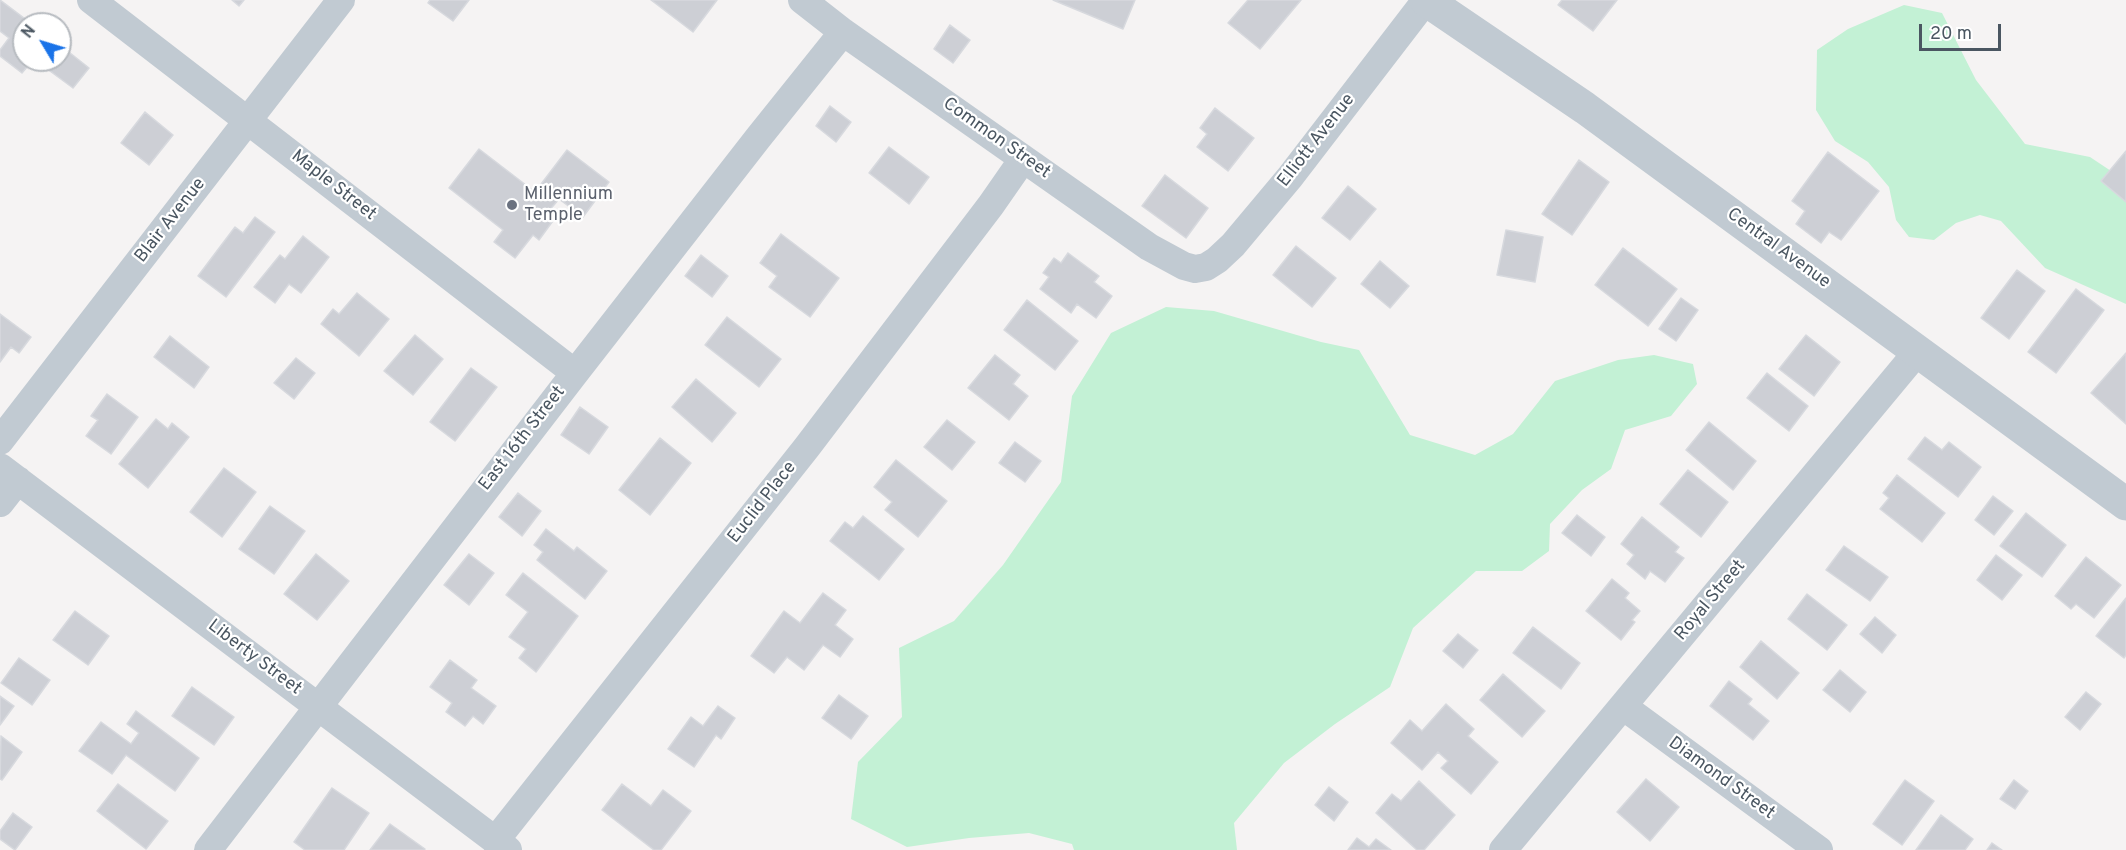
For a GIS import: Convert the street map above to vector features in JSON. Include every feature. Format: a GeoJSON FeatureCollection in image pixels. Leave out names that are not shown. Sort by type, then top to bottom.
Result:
{"type":"FeatureCollection","features":[{"type":"Feature","properties":{"kind":"street","name":"Maple Street"},"geometry":{"type":"LineString","coordinates":[[91,0],[575,373]]}},
{"type":"Feature","properties":{"kind":"street","name":"Blair Avenue"},"geometry":{"type":"LineString","coordinates":[[0,441],[341,0]]}},
{"type":"Feature","properties":{"kind":"street","name":"Common Street"},"geometry":{"type":"LineString","coordinates":[[802,0],[843,32],[1149,247],[1184,266],[1195,269]]}},
{"type":"Feature","properties":{"kind":"street","name":"Elliott Avenue"},"geometry":{"type":"LineString","coordinates":[[1195,269],[1206,267],[1233,245],[1290,177],[1426,0]]}},
{"type":"Feature","properties":{"kind":"street","name":"Central Avenue"},"geometry":{"type":"LineString","coordinates":[[1426,0],[1585,108],[2126,504]]}},
{"type":"Feature","properties":{"kind":"street","name":"East 16th Street"},"geometry":{"type":"LineString","coordinates":[[208,850],[575,373],[843,32]]}},
{"type":"Feature","properties":{"kind":"street","name":"Euclid Place"},"geometry":{"type":"LineString","coordinates":[[502,846],[991,205],[1023,159]]}},
{"type":"Feature","properties":{"kind":"street","name":"Royal Street"},"geometry":{"type":"LineString","coordinates":[[1503,850],[1918,351]]}},
{"type":"Feature","properties":{"kind":"street","name":"Liberty Street"},"geometry":{"type":"LineString","coordinates":[[9,474],[502,846]]}},
{"type":"Feature","properties":{"kind":"street"},"geometry":{"type":"LineString","coordinates":[[0,503],[9,474]]}},
{"type":"Feature","properties":{"kind":"street","name":"Diamond Street"},"geometry":{"type":"LineString","coordinates":[[1624,707],[1819,850]]}},
{"type":"Feature","properties":{"kind":"green space"},"geometry":{"type":"Polygon","coordinates":[[[1904,5],[1942,13],[1976,80],[2025,144],[2090,157],[2126,181],[2126,304],[2045,268],[2001,221],[1980,215],[1956,223],[1934,240],[1909,237],[1896,220],[1889,187],[1868,162],[1835,141],[1816,110],[1817,50],[1848,29],[1904,5]]]}},
{"type":"Feature","properties":{"kind":"green space"},"geometry":{"type":"Polygon","coordinates":[[[1166,307],[1214,311],[1321,342],[1359,350],[1410,435],[1475,455],[1513,434],[1555,381],[1618,360],[1654,355],[1693,364],[1697,384],[1671,416],[1625,430],[1611,469],[1582,490],[1550,524],[1549,551],[1522,571],[1476,571],[1413,628],[1390,687],[1335,724],[1284,763],[1234,823],[1237,850],[1074,850],[1072,844],[1029,833],[969,838],[907,847],[851,819],[858,762],[902,717],[899,648],[954,621],[1003,565],[1061,482],[1072,396],[1111,333],[1166,307]]]}},
{"type":"Feature","properties":{"kind":"building"},"geometry":{"type":"Polygon","coordinates":[[[0,0],[16,12],[12,12],[12,65],[0,56],[0,50],[9,38],[0,31],[0,0]]]}},
{"type":"Feature","properties":{"kind":"building"},"geometry":{"type":"Polygon","coordinates":[[[232,0],[244,0],[239,6],[232,0]]]}},
{"type":"Feature","properties":{"kind":"building"},"geometry":{"type":"Polygon","coordinates":[[[430,0],[469,0],[453,21],[428,3],[430,0]]]}},
{"type":"Feature","properties":{"kind":"building"},"geometry":{"type":"Polygon","coordinates":[[[651,0],[717,0],[693,32],[651,0]]]}},
{"type":"Feature","properties":{"kind":"building"},"geometry":{"type":"Polygon","coordinates":[[[1053,0],[1135,0],[1123,29],[1053,0]]]}},
{"type":"Feature","properties":{"kind":"building"},"geometry":{"type":"Polygon","coordinates":[[[1248,0],[1301,0],[1260,49],[1228,23],[1248,0]]]}},
{"type":"Feature","properties":{"kind":"building"},"geometry":{"type":"Polygon","coordinates":[[[1562,0],[1617,0],[1593,31],[1558,5],[1562,0]]]}},
{"type":"Feature","properties":{"kind":"building"},"geometry":{"type":"Polygon","coordinates":[[[950,25],[970,40],[953,63],[934,49],[950,25]]]}},
{"type":"Feature","properties":{"kind":"building"},"geometry":{"type":"Polygon","coordinates":[[[72,55],[89,68],[73,88],[51,72],[72,72],[72,55]]]}},
{"type":"Feature","properties":{"kind":"building"},"geometry":{"type":"Polygon","coordinates":[[[830,106],[851,122],[836,142],[816,126],[830,106]]]}},
{"type":"Feature","properties":{"kind":"building"},"geometry":{"type":"Polygon","coordinates":[[[1215,108],[1254,138],[1228,171],[1197,147],[1207,134],[1200,128],[1215,108]]]}},
{"type":"Feature","properties":{"kind":"building"},"geometry":{"type":"Polygon","coordinates":[[[145,112],[173,135],[149,165],[121,143],[145,112]]]}},
{"type":"Feature","properties":{"kind":"building"},"geometry":{"type":"Polygon","coordinates":[[[889,147],[929,177],[909,204],[869,173],[889,147]]]}},
{"type":"Feature","properties":{"kind":"building","name":"Millennium Temple"},"geometry":{"type":"Polygon","coordinates":[[[479,149],[535,192],[567,150],[609,182],[583,217],[559,199],[548,212],[555,218],[539,240],[533,235],[515,258],[494,242],[503,230],[449,188],[479,149]]]}},
{"type":"Feature","properties":{"kind":"building"},"geometry":{"type":"Polygon","coordinates":[[[2126,151],[2126,202],[2101,181],[2126,151]]]}},
{"type":"Feature","properties":{"kind":"building"},"geometry":{"type":"Polygon","coordinates":[[[1828,152],[1879,191],[1841,240],[1829,232],[1821,243],[1796,224],[1805,211],[1792,201],[1828,152]]]}},
{"type":"Feature","properties":{"kind":"building"},"geometry":{"type":"Polygon","coordinates":[[[1579,160],[1609,182],[1572,235],[1542,214],[1579,160]]]}},
{"type":"Feature","properties":{"kind":"building"},"geometry":{"type":"Polygon","coordinates":[[[1165,175],[1208,208],[1186,238],[1142,206],[1165,175]]]}},
{"type":"Feature","properties":{"kind":"building"},"geometry":{"type":"Polygon","coordinates":[[[1348,186],[1376,209],[1350,240],[1322,218],[1348,186]]]}},
{"type":"Feature","properties":{"kind":"building"},"geometry":{"type":"Polygon","coordinates":[[[255,217],[275,232],[226,297],[198,276],[235,227],[243,233],[255,217]]]}},
{"type":"Feature","properties":{"kind":"building"},"geometry":{"type":"Polygon","coordinates":[[[1506,230],[1543,237],[1535,282],[1497,275],[1506,230]]]}},
{"type":"Feature","properties":{"kind":"building"},"geometry":{"type":"Polygon","coordinates":[[[781,234],[839,278],[810,317],[769,287],[777,276],[760,263],[781,234]]]}},
{"type":"Feature","properties":{"kind":"building"},"geometry":{"type":"Polygon","coordinates":[[[303,236],[329,257],[301,293],[289,284],[275,303],[254,287],[280,255],[285,259],[303,236]]]}},
{"type":"Feature","properties":{"kind":"building"},"geometry":{"type":"Polygon","coordinates":[[[1296,246],[1336,278],[1312,307],[1273,275],[1296,246]]]}},
{"type":"Feature","properties":{"kind":"building"},"geometry":{"type":"Polygon","coordinates":[[[1623,248],[1677,289],[1648,326],[1595,285],[1623,248]]]}},
{"type":"Feature","properties":{"kind":"building"},"geometry":{"type":"Polygon","coordinates":[[[1068,253],[1099,276],[1094,282],[1112,296],[1096,318],[1077,304],[1071,313],[1040,289],[1049,277],[1043,273],[1054,258],[1061,263],[1068,253]]]}},
{"type":"Feature","properties":{"kind":"building"},"geometry":{"type":"Polygon","coordinates":[[[701,255],[728,276],[712,297],[685,276],[701,255]]]}},
{"type":"Feature","properties":{"kind":"building"},"geometry":{"type":"Polygon","coordinates":[[[1380,261],[1409,286],[1390,308],[1361,284],[1380,261]]]}},
{"type":"Feature","properties":{"kind":"building"},"geometry":{"type":"Polygon","coordinates":[[[2017,270],[2045,291],[2009,339],[1981,318],[2017,270]]]}},
{"type":"Feature","properties":{"kind":"building"},"geometry":{"type":"Polygon","coordinates":[[[2076,289],[2104,310],[2056,373],[2028,352],[2076,289]]]}},
{"type":"Feature","properties":{"kind":"building"},"geometry":{"type":"Polygon","coordinates":[[[357,293],[389,319],[359,356],[321,324],[333,309],[339,314],[357,293]]]}},
{"type":"Feature","properties":{"kind":"building"},"geometry":{"type":"Polygon","coordinates":[[[1681,298],[1698,310],[1676,341],[1659,329],[1681,298]]]}},
{"type":"Feature","properties":{"kind":"building"},"geometry":{"type":"Polygon","coordinates":[[[1027,300],[1078,341],[1055,370],[1004,330],[1027,300]]]}},
{"type":"Feature","properties":{"kind":"building"},"geometry":{"type":"Polygon","coordinates":[[[0,314],[31,337],[19,353],[11,347],[0,362],[0,314]]]}},
{"type":"Feature","properties":{"kind":"building"},"geometry":{"type":"Polygon","coordinates":[[[727,317],[781,359],[759,387],[705,345],[727,317]]]}},
{"type":"Feature","properties":{"kind":"building"},"geometry":{"type":"Polygon","coordinates":[[[415,335],[443,359],[413,395],[384,371],[415,335]]]}},
{"type":"Feature","properties":{"kind":"building"},"geometry":{"type":"Polygon","coordinates":[[[1806,335],[1840,362],[1814,396],[1779,369],[1806,335]]]}},
{"type":"Feature","properties":{"kind":"building"},"geometry":{"type":"Polygon","coordinates":[[[170,336],[209,367],[194,388],[154,357],[170,336]]]}},
{"type":"Feature","properties":{"kind":"building"},"geometry":{"type":"Polygon","coordinates":[[[2126,353],[2126,424],[2091,393],[2126,353]]]}},
{"type":"Feature","properties":{"kind":"building"},"geometry":{"type":"Polygon","coordinates":[[[995,355],[1020,375],[1013,384],[1028,396],[1009,420],[968,388],[995,355]]]}},
{"type":"Feature","properties":{"kind":"building"},"geometry":{"type":"Polygon","coordinates":[[[296,358],[315,373],[294,399],[274,383],[296,358]]]}},
{"type":"Feature","properties":{"kind":"building"},"geometry":{"type":"Polygon","coordinates":[[[471,368],[497,387],[455,441],[430,422],[471,368]]]}},
{"type":"Feature","properties":{"kind":"building"},"geometry":{"type":"Polygon","coordinates":[[[1767,373],[1808,406],[1789,431],[1747,398],[1767,373]]]}},
{"type":"Feature","properties":{"kind":"building"},"geometry":{"type":"Polygon","coordinates":[[[696,379],[736,413],[712,442],[672,407],[696,379]]]}},
{"type":"Feature","properties":{"kind":"building"},"geometry":{"type":"Polygon","coordinates":[[[107,394],[138,417],[111,454],[86,436],[98,420],[91,416],[107,394]]]}},
{"type":"Feature","properties":{"kind":"building"},"geometry":{"type":"Polygon","coordinates":[[[580,407],[608,427],[589,454],[561,435],[580,407]]]}},
{"type":"Feature","properties":{"kind":"building"},"geometry":{"type":"Polygon","coordinates":[[[156,419],[168,429],[172,423],[189,437],[148,488],[119,464],[156,419]]]}},
{"type":"Feature","properties":{"kind":"building"},"geometry":{"type":"Polygon","coordinates":[[[947,420],[975,442],[952,470],[924,447],[947,420]]]}},
{"type":"Feature","properties":{"kind":"building"},"geometry":{"type":"Polygon","coordinates":[[[1709,422],[1756,461],[1733,490],[1686,450],[1709,422]]]}},
{"type":"Feature","properties":{"kind":"building"},"geometry":{"type":"Polygon","coordinates":[[[1925,437],[1942,450],[1949,442],[1981,467],[1958,497],[1908,459],[1925,437]]]}},
{"type":"Feature","properties":{"kind":"building"},"geometry":{"type":"Polygon","coordinates":[[[660,438],[691,463],[650,515],[619,490],[660,438]]]}},
{"type":"Feature","properties":{"kind":"building"},"geometry":{"type":"Polygon","coordinates":[[[1015,442],[1041,461],[1025,482],[999,463],[1015,442]]]}},
{"type":"Feature","properties":{"kind":"building"},"geometry":{"type":"Polygon","coordinates":[[[896,460],[947,501],[918,537],[885,510],[892,502],[874,487],[896,460]]]}},
{"type":"Feature","properties":{"kind":"building"},"geometry":{"type":"Polygon","coordinates":[[[224,468],[256,492],[222,537],[190,512],[224,468]]]}},
{"type":"Feature","properties":{"kind":"building"},"geometry":{"type":"Polygon","coordinates":[[[1688,470],[1728,502],[1701,537],[1660,504],[1688,470]]]}},
{"type":"Feature","properties":{"kind":"building"},"geometry":{"type":"Polygon","coordinates":[[[1897,475],[1945,513],[1922,542],[1880,509],[1889,498],[1883,493],[1897,475]]]}},
{"type":"Feature","properties":{"kind":"building"},"geometry":{"type":"Polygon","coordinates":[[[518,493],[541,511],[522,536],[499,517],[518,493]]]}},
{"type":"Feature","properties":{"kind":"building"},"geometry":{"type":"Polygon","coordinates":[[[1993,496],[2013,511],[1994,535],[1975,520],[1993,496]]]}},
{"type":"Feature","properties":{"kind":"building"},"geometry":{"type":"Polygon","coordinates":[[[270,506],[305,531],[274,574],[239,549],[270,506]]]}},
{"type":"Feature","properties":{"kind":"building"},"geometry":{"type":"Polygon","coordinates":[[[2026,513],[2066,545],[2042,577],[2000,546],[2026,513]]]}},
{"type":"Feature","properties":{"kind":"building"},"geometry":{"type":"Polygon","coordinates":[[[1577,515],[1605,537],[1591,556],[1562,533],[1577,515]]]}},
{"type":"Feature","properties":{"kind":"building"},"geometry":{"type":"Polygon","coordinates":[[[863,516],[904,549],[879,580],[830,541],[845,522],[853,528],[863,516]]]}},
{"type":"Feature","properties":{"kind":"building"},"geometry":{"type":"Polygon","coordinates":[[[1642,517],[1679,547],[1675,552],[1684,558],[1665,582],[1650,571],[1645,579],[1627,564],[1634,555],[1621,544],[1642,517]]]}},
{"type":"Feature","properties":{"kind":"building"},"geometry":{"type":"Polygon","coordinates":[[[546,529],[574,551],[577,547],[607,571],[585,599],[537,560],[543,552],[534,545],[546,529]]]}},
{"type":"Feature","properties":{"kind":"building"},"geometry":{"type":"Polygon","coordinates":[[[1844,546],[1888,577],[1870,601],[1826,570],[1844,546]]]}},
{"type":"Feature","properties":{"kind":"building"},"geometry":{"type":"Polygon","coordinates":[[[316,554],[349,581],[317,620],[284,594],[316,554]]]}},
{"type":"Feature","properties":{"kind":"building"},"geometry":{"type":"Polygon","coordinates":[[[469,554],[494,573],[469,605],[444,585],[469,554]]]}},
{"type":"Feature","properties":{"kind":"building"},"geometry":{"type":"Polygon","coordinates":[[[1996,555],[2022,575],[2002,600],[1977,580],[1996,555]]]}},
{"type":"Feature","properties":{"kind":"building"},"geometry":{"type":"Polygon","coordinates":[[[2086,557],[2121,585],[2094,618],[2076,604],[2071,609],[2055,596],[2086,557]]]}},
{"type":"Feature","properties":{"kind":"building"},"geometry":{"type":"Polygon","coordinates":[[[523,573],[578,616],[536,672],[519,658],[526,649],[509,637],[528,612],[506,595],[523,573]]]}},
{"type":"Feature","properties":{"kind":"building"},"geometry":{"type":"Polygon","coordinates":[[[1612,579],[1629,593],[1625,598],[1640,611],[1632,620],[1635,622],[1621,640],[1586,611],[1612,579]]]}},
{"type":"Feature","properties":{"kind":"building"},"geometry":{"type":"Polygon","coordinates":[[[823,593],[846,610],[835,625],[853,639],[840,657],[823,645],[804,670],[787,657],[774,673],[751,656],[784,611],[800,623],[823,593]]]}},
{"type":"Feature","properties":{"kind":"building"},"geometry":{"type":"Polygon","coordinates":[[[1807,594],[1847,625],[1827,650],[1788,619],[1807,594]]]}},
{"type":"Feature","properties":{"kind":"building"},"geometry":{"type":"Polygon","coordinates":[[[2126,598],[2126,655],[2124,658],[2096,636],[2126,598]]]}},
{"type":"Feature","properties":{"kind":"building"},"geometry":{"type":"Polygon","coordinates":[[[75,611],[109,636],[88,665],[53,640],[75,611]]]}},
{"type":"Feature","properties":{"kind":"building"},"geometry":{"type":"Polygon","coordinates":[[[1875,617],[1896,635],[1882,653],[1860,634],[1875,617]]]}},
{"type":"Feature","properties":{"kind":"building"},"geometry":{"type":"Polygon","coordinates":[[[1533,627],[1580,663],[1561,689],[1513,653],[1533,627]]]}},
{"type":"Feature","properties":{"kind":"building"},"geometry":{"type":"Polygon","coordinates":[[[1458,634],[1478,650],[1463,668],[1443,651],[1458,634]]]}},
{"type":"Feature","properties":{"kind":"building"},"geometry":{"type":"Polygon","coordinates":[[[1761,641],[1799,673],[1777,699],[1740,667],[1761,641]]]}},
{"type":"Feature","properties":{"kind":"building"},"geometry":{"type":"Polygon","coordinates":[[[19,658],[50,680],[32,705],[1,683],[19,658]]]}},
{"type":"Feature","properties":{"kind":"building"},"geometry":{"type":"Polygon","coordinates":[[[450,660],[477,680],[471,688],[496,706],[483,724],[473,716],[465,726],[446,712],[452,703],[430,687],[450,660]]]}},
{"type":"Feature","properties":{"kind":"building"},"geometry":{"type":"Polygon","coordinates":[[[1840,670],[1866,692],[1850,712],[1823,690],[1840,670]]]}},
{"type":"Feature","properties":{"kind":"building"},"geometry":{"type":"Polygon","coordinates":[[[1503,674],[1545,711],[1522,737],[1480,700],[1503,674]]]}},
{"type":"Feature","properties":{"kind":"building"},"geometry":{"type":"Polygon","coordinates":[[[1729,681],[1752,699],[1748,704],[1769,721],[1753,740],[1710,706],[1729,681]]]}},
{"type":"Feature","properties":{"kind":"building"},"geometry":{"type":"Polygon","coordinates":[[[192,687],[234,717],[214,745],[172,716],[192,687]]]}},
{"type":"Feature","properties":{"kind":"building"},"geometry":{"type":"Polygon","coordinates":[[[2086,692],[2101,704],[2080,730],[2065,717],[2086,692]]]}},
{"type":"Feature","properties":{"kind":"building"},"geometry":{"type":"Polygon","coordinates":[[[839,695],[868,716],[851,739],[822,718],[839,695]]]}},
{"type":"Feature","properties":{"kind":"building"},"geometry":{"type":"Polygon","coordinates":[[[0,696],[14,706],[0,725],[0,696]]]}},
{"type":"Feature","properties":{"kind":"building"},"geometry":{"type":"Polygon","coordinates":[[[1446,704],[1474,729],[1468,736],[1498,762],[1471,794],[1441,768],[1448,761],[1438,752],[1422,770],[1391,743],[1410,720],[1422,731],[1446,704]]]}},
{"type":"Feature","properties":{"kind":"building"},"geometry":{"type":"Polygon","coordinates":[[[718,706],[735,718],[721,739],[716,735],[694,767],[668,749],[691,717],[703,726],[718,706]]]}},
{"type":"Feature","properties":{"kind":"building"},"geometry":{"type":"Polygon","coordinates":[[[136,711],[199,758],[175,791],[126,755],[112,774],[79,751],[101,722],[131,744],[139,733],[127,724],[136,711]]]}},
{"type":"Feature","properties":{"kind":"building"},"geometry":{"type":"Polygon","coordinates":[[[1,736],[22,752],[2,780],[0,779],[1,736]]]}},
{"type":"Feature","properties":{"kind":"building"},"geometry":{"type":"Polygon","coordinates":[[[1646,779],[1679,807],[1650,841],[1617,812],[1646,779]]]}},
{"type":"Feature","properties":{"kind":"building"},"geometry":{"type":"Polygon","coordinates":[[[1905,780],[1934,801],[1902,845],[1873,824],[1905,780]]]}},
{"type":"Feature","properties":{"kind":"building"},"geometry":{"type":"Polygon","coordinates":[[[2014,780],[2028,791],[2015,809],[2000,799],[2014,780]]]}},
{"type":"Feature","properties":{"kind":"building"},"geometry":{"type":"Polygon","coordinates":[[[1419,781],[1455,815],[1424,850],[1417,850],[1376,813],[1392,794],[1401,801],[1419,781]]]}},
{"type":"Feature","properties":{"kind":"building"},"geometry":{"type":"Polygon","coordinates":[[[118,784],[168,821],[146,849],[97,811],[118,784]]]}},
{"type":"Feature","properties":{"kind":"building"},"geometry":{"type":"Polygon","coordinates":[[[622,784],[651,806],[663,790],[691,811],[661,850],[654,850],[602,810],[622,784]]]}},
{"type":"Feature","properties":{"kind":"building"},"geometry":{"type":"Polygon","coordinates":[[[1329,787],[1348,802],[1334,821],[1315,805],[1329,787]]]}},
{"type":"Feature","properties":{"kind":"building"},"geometry":{"type":"Polygon","coordinates":[[[332,788],[369,813],[344,850],[305,850],[294,842],[332,788]]]}},
{"type":"Feature","properties":{"kind":"building"},"geometry":{"type":"Polygon","coordinates":[[[13,813],[32,827],[15,850],[0,839],[0,831],[13,813]]]}},
{"type":"Feature","properties":{"kind":"building"},"geometry":{"type":"Polygon","coordinates":[[[1941,815],[1973,839],[1965,850],[1916,850],[1941,815]]]}},
{"type":"Feature","properties":{"kind":"building"},"geometry":{"type":"Polygon","coordinates":[[[390,824],[425,849],[370,850],[390,824]]]}},
{"type":"Feature","properties":{"kind":"building"},"geometry":{"type":"Polygon","coordinates":[[[1357,838],[1369,847],[1376,839],[1391,850],[1348,850],[1357,838]]]}},
{"type":"Feature","properties":{"kind":"building"},"geometry":{"type":"Polygon","coordinates":[[[1992,843],[2002,850],[1987,850],[1992,843]]]}},
{"type":"Feature","properties":{"kind":"place","name":"Millennium Temple"},"geometry":{"type":"Point","coordinates":[512,205]}}]}
